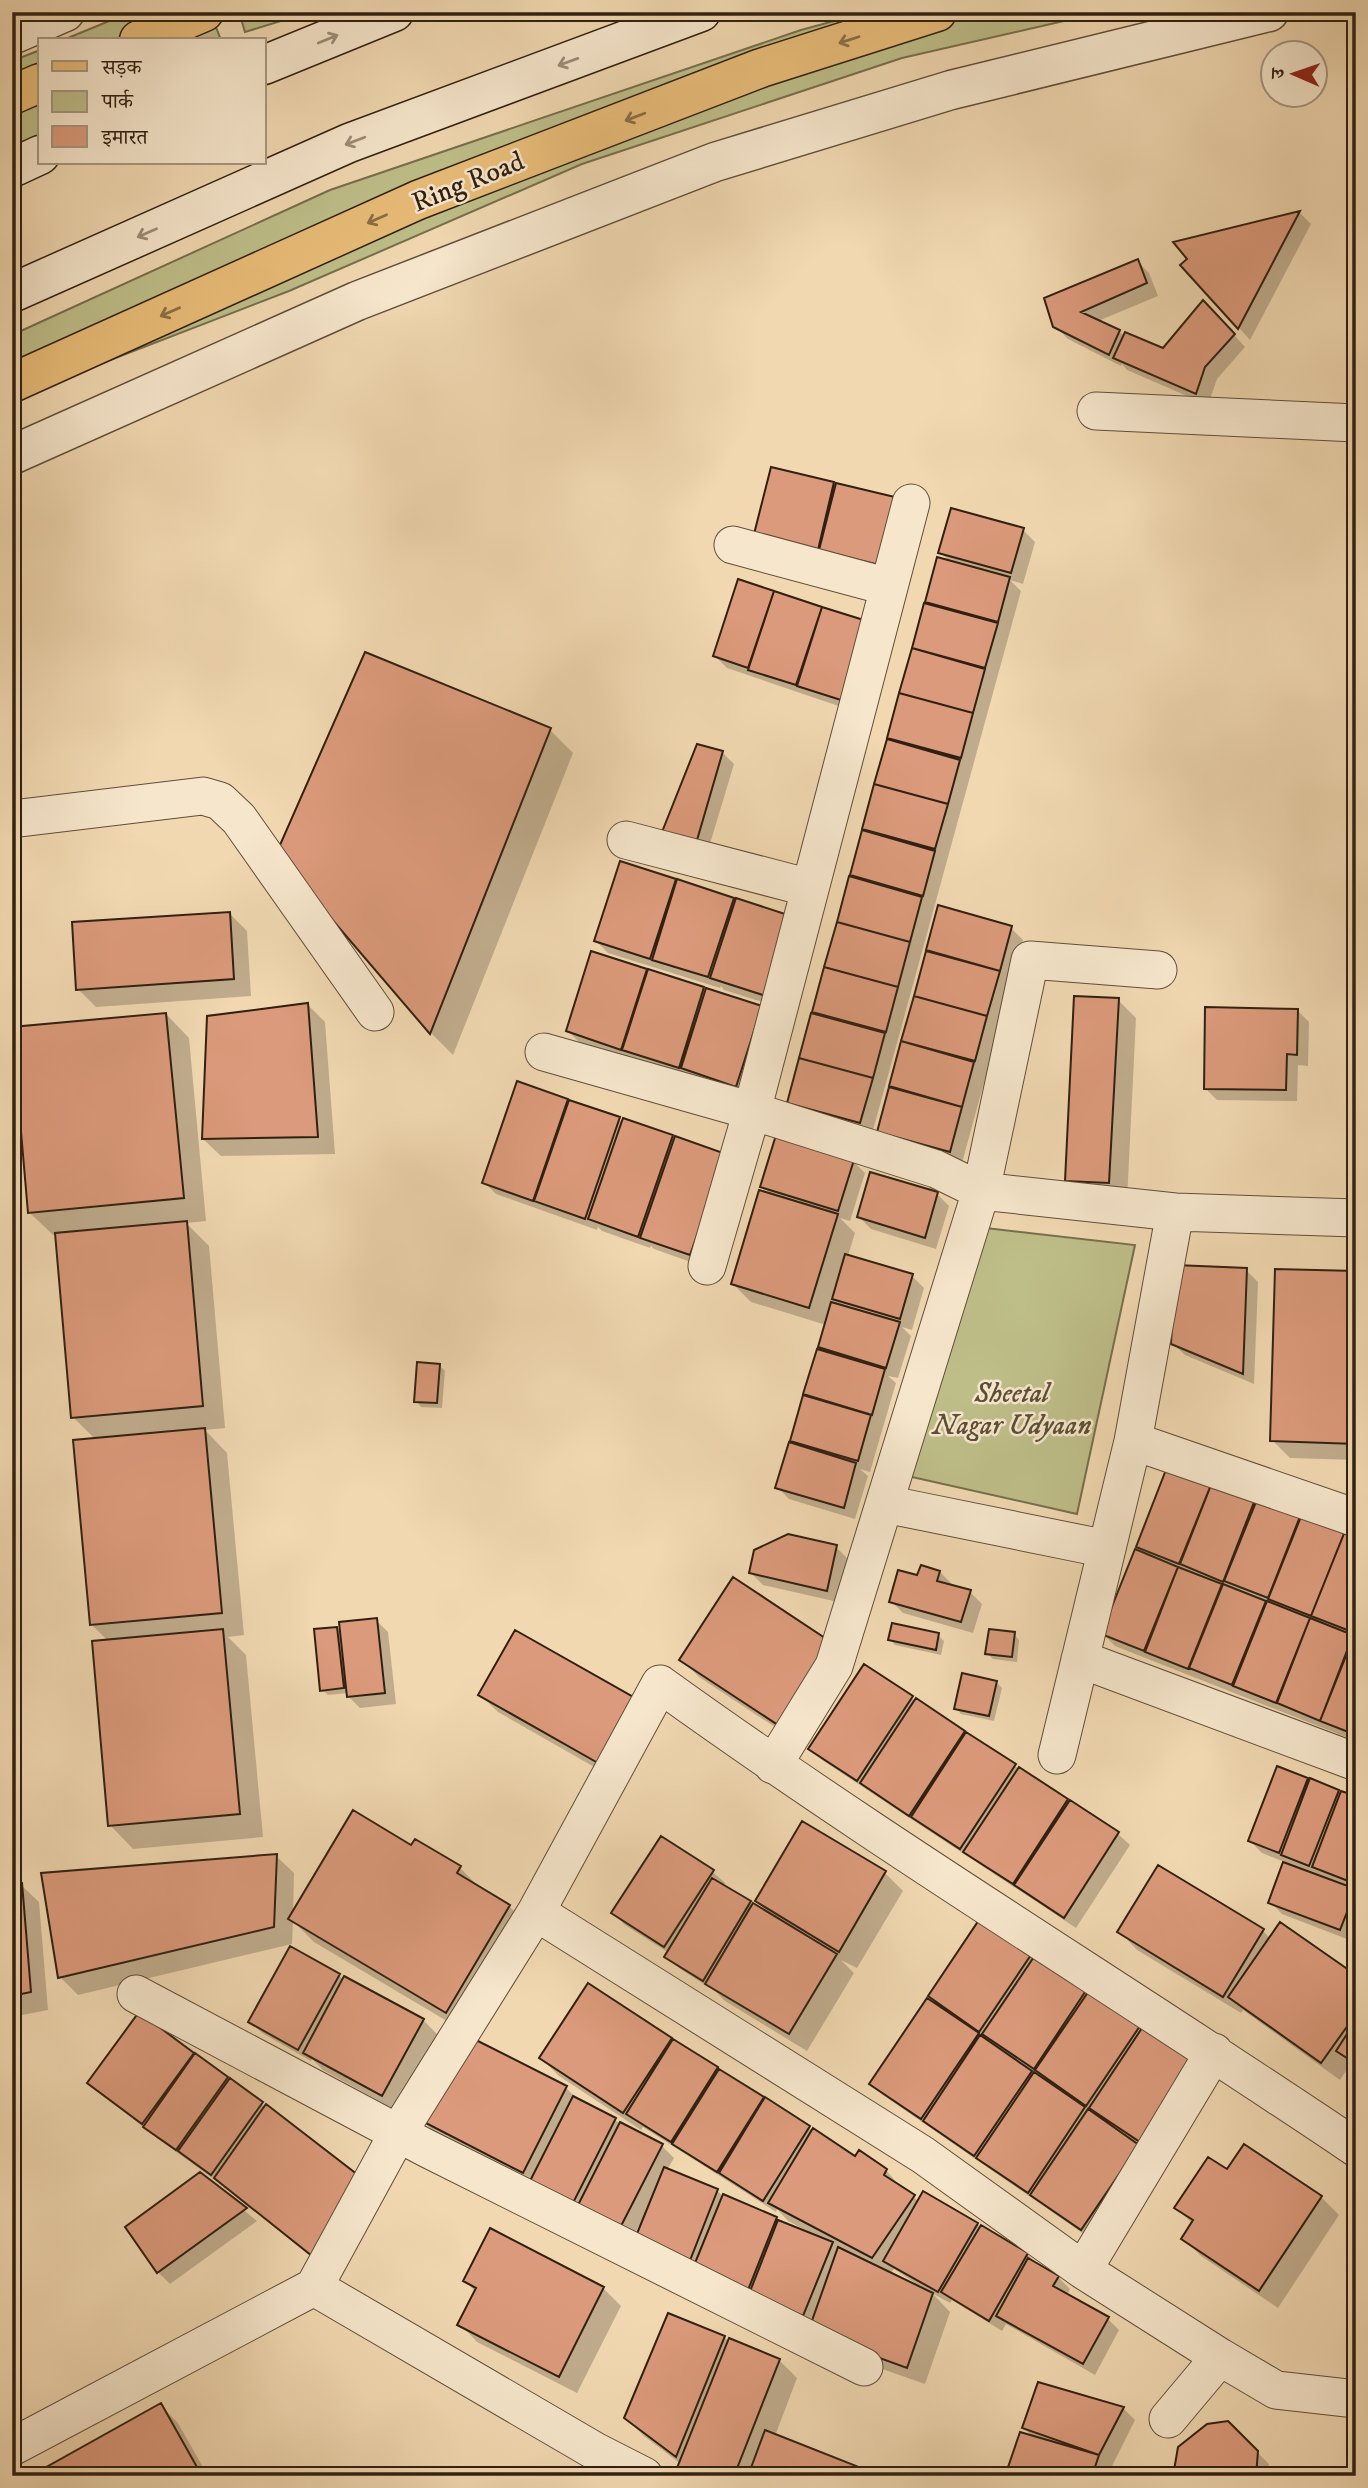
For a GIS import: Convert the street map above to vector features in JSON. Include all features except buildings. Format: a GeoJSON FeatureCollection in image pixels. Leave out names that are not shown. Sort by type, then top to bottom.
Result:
{"type":"FeatureCollection","features":[{"type":"Feature","properties":{"kind":"main road"},"geometry":{"type":"LineString","coordinates":[[144,38],[204,12]]}},
{"type":"Feature","properties":{"kind":"main road","name":"Ring Road"},"geometry":{"type":"LineString","coordinates":[[12,383],[418,200],[761,68],[937,12]]}},
{"type":"Feature","properties":{"kind":"main road"},"geometry":{"type":"LineString","coordinates":[[12,95],[38,84]]}},
{"type":"Feature","properties":{"kind":"street"},"geometry":{"type":"LineString","coordinates":[[12,35],[65,12]]}},
{"type":"Feature","properties":{"kind":"street"},"geometry":{"type":"LineString","coordinates":[[266,64],[394,12]]}},
{"type":"Feature","properties":{"kind":"street"},"geometry":{"type":"LineString","coordinates":[[12,293],[349,143],[701,12]]}},
{"type":"Feature","properties":{"kind":"street"},"geometry":{"type":"LineString","coordinates":[[12,455],[357,301],[715,162],[951,90],[1269,12]]}},
{"type":"Feature","properties":{"kind":"street"},"geometry":{"type":"LineString","coordinates":[[12,168],[38,156]]}},
{"type":"Feature","properties":{"kind":"street"},"geometry":{"type":"LineString","coordinates":[[1096,411],[1356,423]]}},
{"type":"Feature","properties":{"kind":"street"},"geometry":{"type":"LineString","coordinates":[[707,1266],[752,1111],[911,503]]}},
{"type":"Feature","properties":{"kind":"street"},"geometry":{"type":"LineString","coordinates":[[733,545],[889,587]]}},
{"type":"Feature","properties":{"kind":"street"},"geometry":{"type":"LineString","coordinates":[[12,819],[204,796],[220,801],[239,820],[375,1012]]}},
{"type":"Feature","properties":{"kind":"street"},"geometry":{"type":"LineString","coordinates":[[626,840],[810,888]]}},
{"type":"Feature","properties":{"kind":"street"},"geometry":{"type":"LineString","coordinates":[[773,1765],[834,1666],[981,1191],[1030,960],[1158,970]]}},
{"type":"Feature","properties":{"kind":"street"},"geometry":{"type":"LineString","coordinates":[[544,1052],[752,1111],[936,1169],[981,1191],[1175,1212],[1356,1218]]}},
{"type":"Feature","properties":{"kind":"street"},"geometry":{"type":"LineString","coordinates":[[1056,1755],[1133,1441],[1175,1212]]}},
{"type":"Feature","properties":{"kind":"street"},"geometry":{"type":"LineString","coordinates":[[1133,1441],[1356,1518]]}},
{"type":"Feature","properties":{"kind":"street"},"geometry":{"type":"LineString","coordinates":[[885,1504],[1107,1549]]}},
{"type":"Feature","properties":{"kind":"street"},"geometry":{"type":"LineString","coordinates":[[1080,1659],[1356,1762]]}},
{"type":"Feature","properties":{"kind":"street"},"geometry":{"type":"LineString","coordinates":[[12,2447],[314,2287],[398,2133],[536,1912],[660,1684],[773,1765],[1214,2052],[1356,2148]]}},
{"type":"Feature","properties":{"kind":"street"},"geometry":{"type":"LineString","coordinates":[[536,1912],[923,2155],[1083,2270],[1220,2357],[1276,2390],[1356,2399]]}},
{"type":"Feature","properties":{"kind":"street"},"geometry":{"type":"LineString","coordinates":[[136,1994],[398,2133],[864,2367]]}},
{"type":"Feature","properties":{"kind":"street"},"geometry":{"type":"LineString","coordinates":[[1083,2270],[1214,2052]]}},
{"type":"Feature","properties":{"kind":"street"},"geometry":{"type":"LineString","coordinates":[[314,2287],[595,2451],[644,2476]]}},
{"type":"Feature","properties":{"kind":"street"},"geometry":{"type":"LineString","coordinates":[[1168,2419],[1220,2357]]}},
{"type":"Feature","properties":{"kind":"green space"},"geometry":{"type":"Polygon","coordinates":[[[131,12],[210,12],[220,38],[68,38],[131,12]]]}},
{"type":"Feature","properties":{"kind":"green space"},"geometry":{"type":"Polygon","coordinates":[[[239,12],[310,12],[245,32],[239,12]]]}},
{"type":"Feature","properties":{"kind":"green space"},"geometry":{"type":"Polygon","coordinates":[[[867,12],[1103,12],[902,58],[582,164],[289,291],[12,398],[12,335],[330,190],[801,30],[867,12]]]}},
{"type":"Feature","properties":{"kind":"green space"},"geometry":{"type":"Polygon","coordinates":[[[38,51],[38,142],[12,152],[12,61],[38,51]]]}},
{"type":"Feature","properties":{"kind":"green space","name":"Sheetal Nagar Udyaan"},"geometry":{"type":"Polygon","coordinates":[[[977,1227],[1135,1245],[1077,1514],[903,1475],[977,1227]]]}}]}
